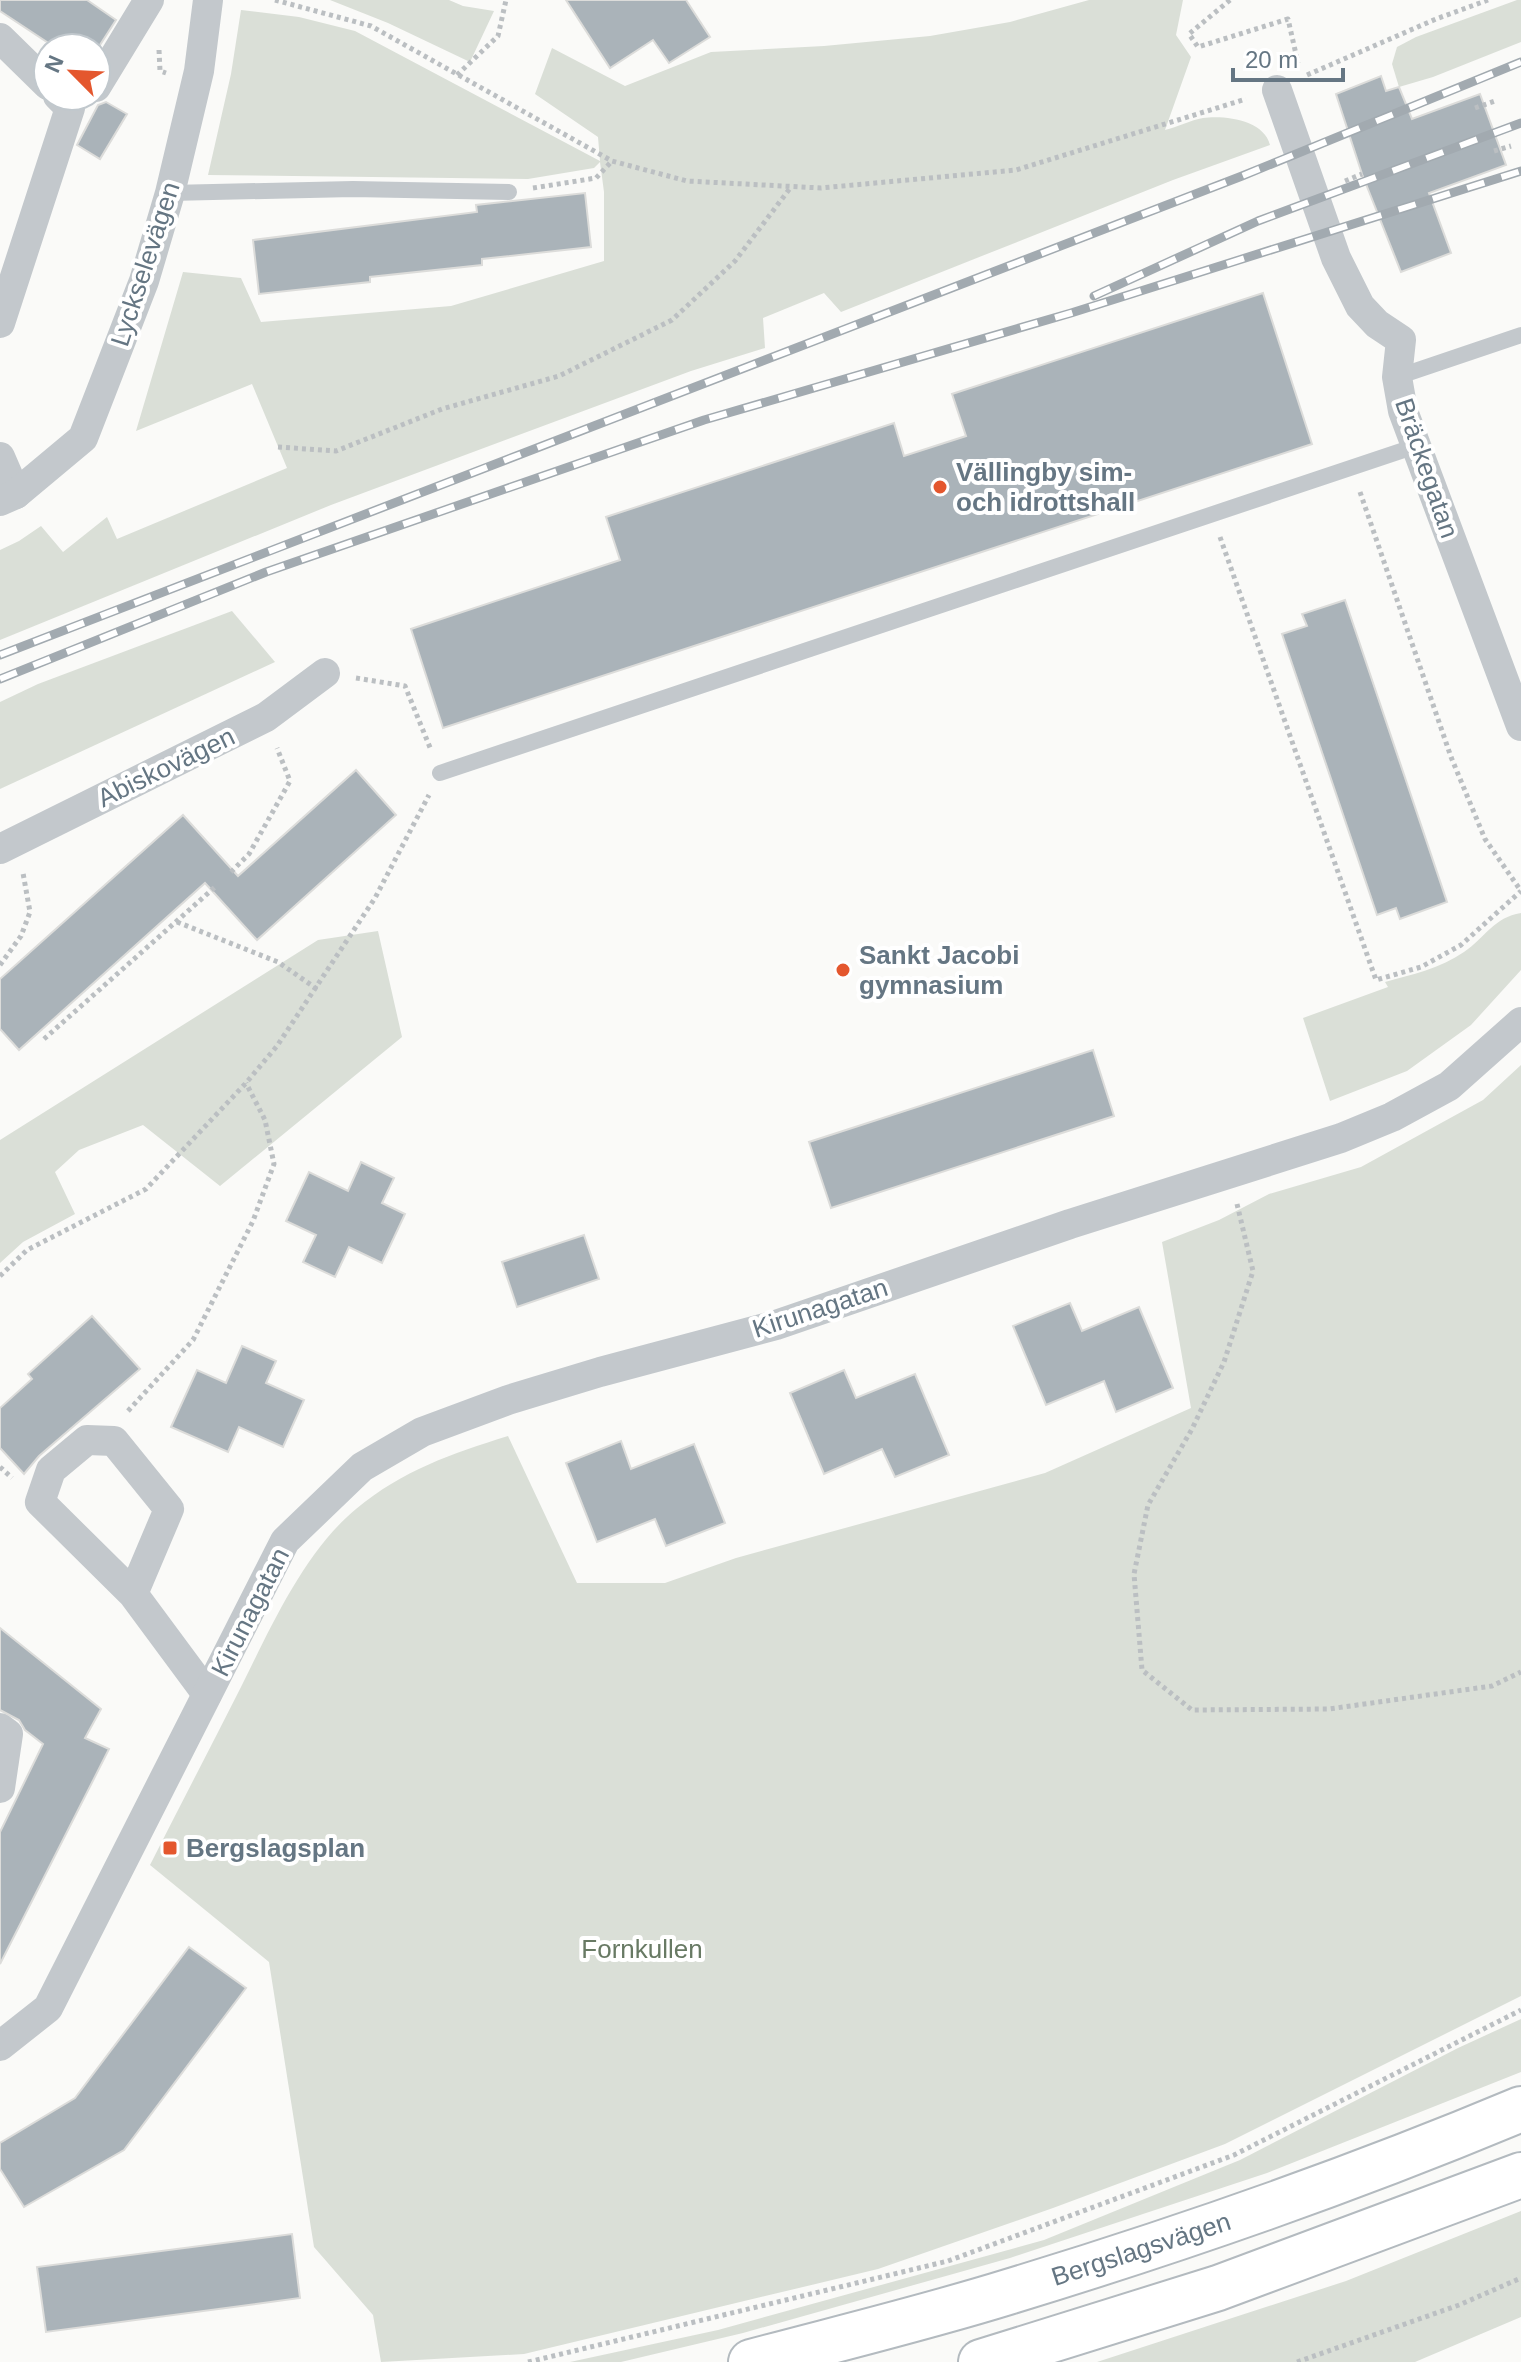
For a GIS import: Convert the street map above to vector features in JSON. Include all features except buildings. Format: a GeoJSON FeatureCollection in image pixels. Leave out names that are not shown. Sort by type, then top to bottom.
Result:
{"type":"FeatureCollection","features":[{"type":"Feature","properties":{"kind":"main road","name":"Bergslagsvägen"},"geometry":{"type":"LineString","coordinates":[[751,2362],[1006,2293],[1193,2232],[1371,2169],[1521,2109]]}},
{"type":"Feature","properties":{"kind":"main road"},"geometry":{"type":"LineString","coordinates":[[981,2362],[1218,2288],[1521,2175]]}},
{"type":"Feature","properties":{"kind":"street"},"geometry":{"type":"LineString","coordinates":[[112,61],[149,0]]}},
{"type":"Feature","properties":{"kind":"street","name":"Lyckselevägen"},"geometry":{"type":"LineString","coordinates":[[0,457],[8,497],[83,438],[144,281],[170,193],[199,71],[208,0]]}},
{"type":"Feature","properties":{"kind":"street"},"geometry":{"type":"LineString","coordinates":[[0,38],[32,69]]}},
{"type":"Feature","properties":{"kind":"street","name":"Bräckegatan"},"geometry":{"type":"LineString","coordinates":[[1289,84],[1336,258],[1360,306],[1377,324],[1401,340],[1397,377],[1403,411],[1521,726]]}},
{"type":"Feature","properties":{"kind":"street"},"geometry":{"type":"LineString","coordinates":[[0,323],[67,112]]}},
{"type":"Feature","properties":{"kind":"street","name":"Abiskovägen"},"geometry":{"type":"LineString","coordinates":[[8,845],[266,717],[325,673]]}},
{"type":"Feature","properties":{"kind":"street","name":"Kirunagatan"},"geometry":{"type":"LineString","coordinates":[[0,2046],[48,2008],[285,1541],[362,1467],[422,1432],[508,1400],[776,1325],[1070,1224],[1341,1138],[1392,1117],[1449,1086],[1521,1022]]}},
{"type":"Feature","properties":{"kind":"street","name":"Kirunagatan"},"geometry":{"type":"LineString","coordinates":[[114,1441],[87,1440],[51,1470],[40,1502],[133,1594],[207,1694]]}},
{"type":"Feature","properties":{"kind":"street"},"geometry":{"type":"LineString","coordinates":[[114,1441],[169,1509],[133,1594]]}},
{"type":"Feature","properties":{"kind":"street"},"geometry":{"type":"LineString","coordinates":[[0,1728],[8,1734],[0,1788]]}},
{"type":"Feature","properties":{"kind":"lane"},"geometry":{"type":"LineString","coordinates":[[170,193],[353,189],[509,192]]}},
{"type":"Feature","properties":{"kind":"lane"},"geometry":{"type":"LineString","coordinates":[[1397,377],[1521,335]]}},
{"type":"Feature","properties":{"kind":"lane"},"geometry":{"type":"LineString","coordinates":[[440,773],[1416,446]]}},
{"type":"Feature","properties":{"kind":"path"},"geometry":{"type":"LineString","coordinates":[[275,0],[371,26],[612,161],[687,181],[821,188],[1016,170],[1289,84],[1436,19],[1488,0]]}},
{"type":"Feature","properties":{"kind":"path"},"geometry":{"type":"LineString","coordinates":[[457,75],[498,36],[506,0]]}},
{"type":"Feature","properties":{"kind":"path"},"geometry":{"type":"LineString","coordinates":[[1230,0],[1189,34],[1198,47],[1288,19],[1289,84]]}},
{"type":"Feature","properties":{"kind":"path"},"geometry":{"type":"LineString","coordinates":[[1475,108],[1495,101]]}},
{"type":"Feature","properties":{"kind":"path"},"geometry":{"type":"LineString","coordinates":[[1494,151],[1511,146]]}},
{"type":"Feature","properties":{"kind":"path"},"geometry":{"type":"LineString","coordinates":[[509,192],[596,178],[612,161]]}},
{"type":"Feature","properties":{"kind":"path"},"geometry":{"type":"LineString","coordinates":[[278,447],[336,451],[442,409],[559,376],[672,320],[735,261],[792,186]]}},
{"type":"Feature","properties":{"kind":"path"},"geometry":{"type":"LineString","coordinates":[[1211,513],[1376,980],[1421,967],[1461,945],[1521,891],[1485,839],[1451,757],[1352,468]]}},
{"type":"Feature","properties":{"kind":"path"},"geometry":{"type":"LineString","coordinates":[[0,1276],[27,1250],[146,1189],[277,1046],[375,898],[440,773],[405,686],[325,673]]}},
{"type":"Feature","properties":{"kind":"path"},"geometry":{"type":"LineString","coordinates":[[231,872],[249,854],[290,781],[266,717]]}},
{"type":"Feature","properties":{"kind":"path"},"geometry":{"type":"LineString","coordinates":[[0,965],[21,936],[30,912],[8,845]]}},
{"type":"Feature","properties":{"kind":"path"},"geometry":{"type":"LineString","coordinates":[[44,1039],[215,887]]}},
{"type":"Feature","properties":{"kind":"path"},"geometry":{"type":"LineString","coordinates":[[177,922],[278,962],[317,989]]}},
{"type":"Feature","properties":{"kind":"path"},"geometry":{"type":"LineString","coordinates":[[114,1441],[128,1410],[193,1340],[253,1221],[274,1164],[265,1120],[246,1083]]}},
{"type":"Feature","properties":{"kind":"path"},"geometry":{"type":"LineString","coordinates":[[1230,1173],[1253,1271],[1224,1362],[1192,1429],[1148,1505],[1134,1574],[1142,1670],[1192,1710],[1329,1709],[1492,1686],[1521,1672]]}},
{"type":"Feature","properties":{"kind":"path"},"geometry":{"type":"LineString","coordinates":[[528,2362],[948,2261],[1234,2155],[1521,2010]]}},
{"type":"Feature","properties":{"kind":"path"},"geometry":{"type":"LineString","coordinates":[[1297,2362],[1459,2305],[1521,2278]]}},
{"type":"Feature","properties":{"kind":"green space"},"geometry":{"type":"Polygon","coordinates":[[[330,0],[449,0],[463,6],[494,11],[470,62],[388,23],[330,0]]]}},
{"type":"Feature","properties":{"kind":"green space"},"geometry":{"type":"Polygon","coordinates":[[[1089,0],[1183,0],[1176,35],[1191,57],[1165,130],[1194,120],[1222,117],[1252,125],[1260,130],[1270,145],[1173,180],[841,312],[824,293],[763,318],[765,348],[691,371],[331,505],[0,640],[0,550],[41,526],[63,552],[107,517],[117,539],[287,468],[252,384],[136,431],[183,272],[241,278],[261,322],[451,306],[604,261],[604,192],[600,162],[594,168],[528,179],[208,175],[231,74],[241,10],[299,17],[355,31],[600,161],[598,137],[535,94],[552,48],[625,86],[711,52],[930,36],[1010,22],[1089,0]]]}},
{"type":"Feature","properties":{"kind":"green space"},"geometry":{"type":"Polygon","coordinates":[[[1521,0],[1521,42],[1399,87],[1392,64],[1397,47],[1521,0]]]}},
{"type":"Feature","properties":{"kind":"green space"},"geometry":{"type":"Polygon","coordinates":[[[232,611],[275,662],[0,789],[0,702],[38,684],[232,611]]]}},
{"type":"Feature","properties":{"kind":"green space"},"geometry":{"type":"Polygon","coordinates":[[[1521,913],[1521,970],[1471,1025],[1407,1071],[1330,1101],[1303,1018],[1388,987],[1385,982],[1455,958],[1497,923],[1521,913]]]}},
{"type":"Feature","properties":{"kind":"green space"},"geometry":{"type":"Polygon","coordinates":[[[378,931],[402,1037],[220,1186],[143,1125],[79,1150],[55,1172],[75,1214],[23,1242],[0,1263],[0,1140],[318,940],[378,931]]]}},
{"type":"Feature","properties":{"kind":"green space","name":"Fornkullen"},"geometry":{"type":"Polygon","coordinates":[[[1521,1065],[1521,1996],[1225,2144],[878,2269],[524,2354],[381,2362],[373,2315],[314,2247],[269,1962],[150,1865],[290,1592],[337,1527],[374,1495],[410,1474],[447,1457],[508,1436],[577,1583],[665,1583],[736,1558],[1045,1473],[1191,1408],[1162,1242],[1219,1220],[1269,1194],[1361,1167],[1483,1100],[1521,1065]]]}},
{"type":"Feature","properties":{"kind":"green space"},"geometry":{"type":"Polygon","coordinates":[[[1521,2019],[1521,2072],[1267,2173],[1010,2258],[743,2333],[621,2362],[570,2362],[718,2330],[1044,2240],[1240,2160],[1521,2019]]]}},
{"type":"Feature","properties":{"kind":"green space"},"geometry":{"type":"Polygon","coordinates":[[[1521,2211],[1521,2317],[1415,2362],[1097,2362],[1346,2281],[1521,2211]]]}},
{"type":"Feature","properties":{"kind":"railway"},"geometry":{"type":"LineString","coordinates":[[0,655],[1242,176],[1521,62]]}},
{"type":"Feature","properties":{"kind":"railway"},"geometry":{"type":"LineString","coordinates":[[1094,296],[1258,221],[1521,123]]}},
{"type":"Feature","properties":{"kind":"railway"},"geometry":{"type":"LineString","coordinates":[[0,679],[266,572],[704,420],[1071,313],[1521,171]]}},
{"type":"Feature","properties":{"kind":"place","name":"Vällingby sim- och idrottshall"},"geometry":{"type":"Point","coordinates":[940,487]}},
{"type":"Feature","properties":{"kind":"place","name":"Sankt Jacobi gymnasium"},"geometry":{"type":"Point","coordinates":[843,970]}},
{"type":"Feature","properties":{"kind":"place","name":"Bergslagsplan"},"geometry":{"type":"Point","coordinates":[170,1848]}}]}
